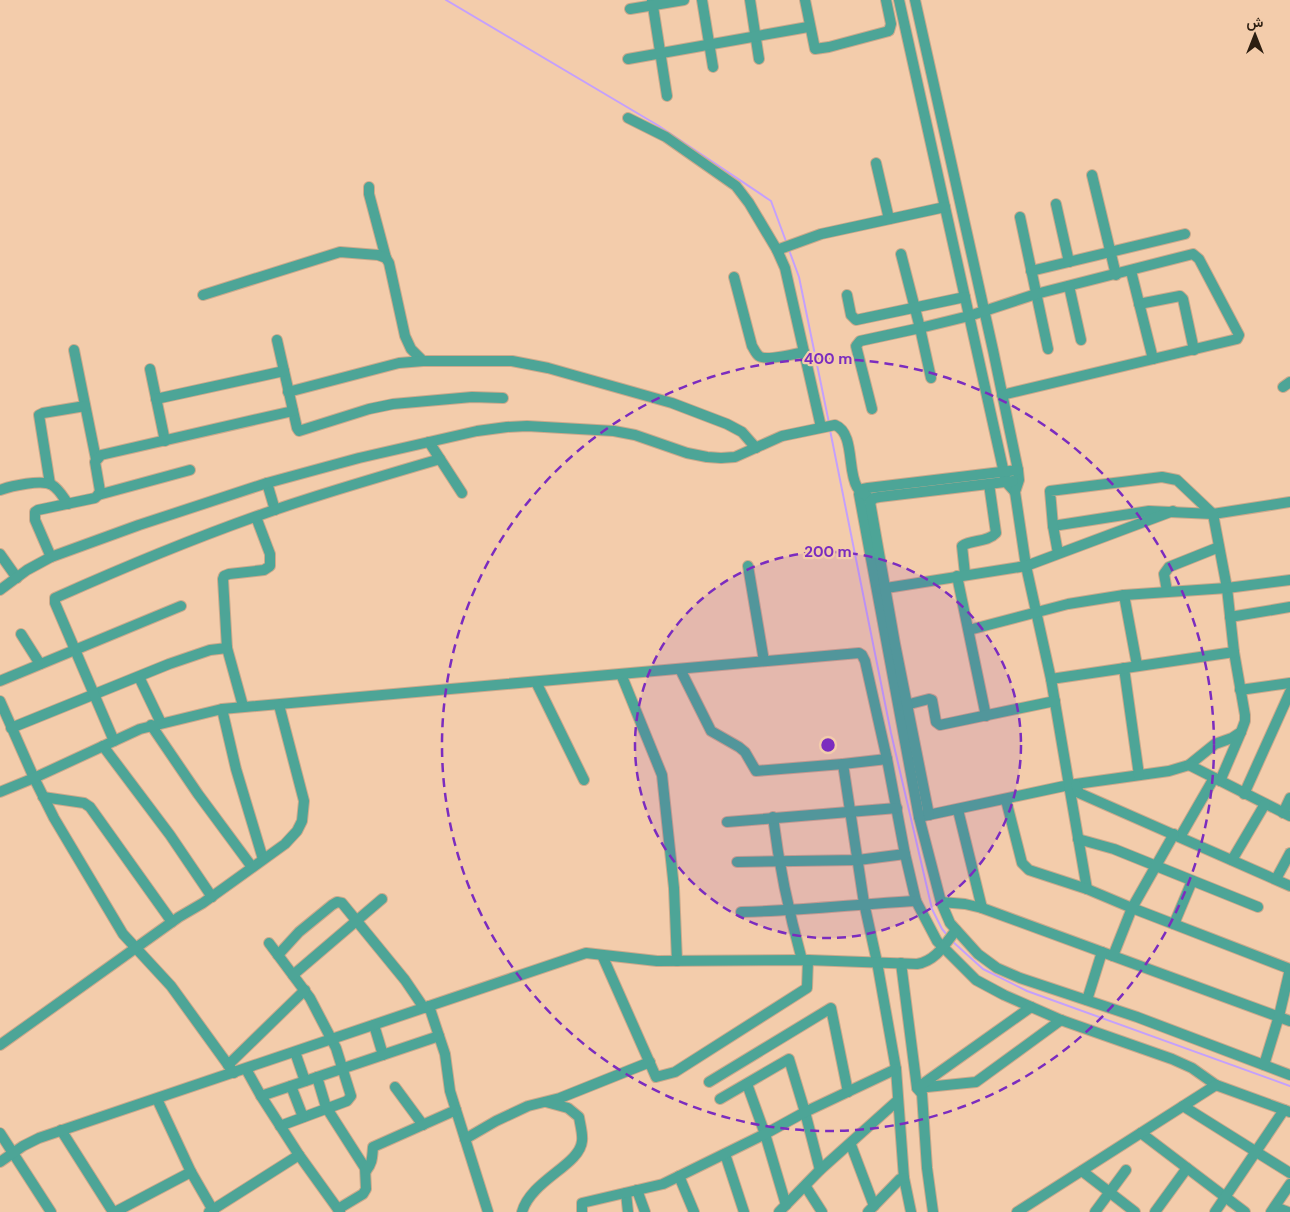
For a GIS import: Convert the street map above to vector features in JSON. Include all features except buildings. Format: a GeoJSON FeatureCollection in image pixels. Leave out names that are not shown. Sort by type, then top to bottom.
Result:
{"type":"FeatureCollection","features":[{"type":"Feature","properties":{"kind":"street"},"geometry":{"type":"LineString","coordinates":[[630,9],[652,2],[684,0]]}},
{"type":"Feature","properties":{"kind":"street"},"geometry":{"type":"LineString","coordinates":[[702,0],[713,68]]}},
{"type":"Feature","properties":{"kind":"street"},"geometry":{"type":"LineString","coordinates":[[750,0],[759,59]]}},
{"type":"Feature","properties":{"kind":"street"},"geometry":{"type":"LineString","coordinates":[[805,0],[815,49],[889,31],[891,24],[886,0]]}},
{"type":"Feature","properties":{"kind":"street"},"geometry":{"type":"LineString","coordinates":[[899,0],[1005,477],[1015,492]]}},
{"type":"Feature","properties":{"kind":"street"},"geometry":{"type":"LineString","coordinates":[[915,0],[984,311],[1018,475],[1015,492],[1026,566],[1072,785],[1078,839],[1087,889]]}},
{"type":"Feature","properties":{"kind":"street"},"geometry":{"type":"LineString","coordinates":[[652,2],[667,96]]}},
{"type":"Feature","properties":{"kind":"street"},"geometry":{"type":"LineString","coordinates":[[628,60],[808,27]]}},
{"type":"Feature","properties":{"kind":"street"},"geometry":{"type":"LineString","coordinates":[[628,118],[666,137],[736,186],[780,248],[804,352],[826,426]]}},
{"type":"Feature","properties":{"kind":"street"},"geometry":{"type":"LineString","coordinates":[[931,142],[946,139]]}},
{"type":"Feature","properties":{"kind":"street"},"geometry":{"type":"LineString","coordinates":[[876,163],[889,219]]}},
{"type":"Feature","properties":{"kind":"street"},"geometry":{"type":"LineString","coordinates":[[1092,175],[1116,275]]}},
{"type":"Feature","properties":{"kind":"street"},"geometry":{"type":"LineString","coordinates":[[369,187],[369,194],[389,263],[405,336],[411,349],[423,361]]}},
{"type":"Feature","properties":{"kind":"street"},"geometry":{"type":"LineString","coordinates":[[1056,204],[1069,262]]}},
{"type":"Feature","properties":{"kind":"street"},"geometry":{"type":"LineString","coordinates":[[780,248],[821,234],[945,207]]}},
{"type":"Feature","properties":{"kind":"street"},"geometry":{"type":"LineString","coordinates":[[1020,217],[1048,349]]}},
{"type":"Feature","properties":{"kind":"street"},"geometry":{"type":"LineString","coordinates":[[1030,271],[1185,234]]}},
{"type":"Feature","properties":{"kind":"street"},"geometry":{"type":"LineString","coordinates":[[203,295],[340,252],[378,255],[386,258]]}},
{"type":"Feature","properties":{"kind":"street"},"geometry":{"type":"LineString","coordinates":[[902,254],[931,378]]}},
{"type":"Feature","properties":{"kind":"street"},"geometry":{"type":"LineString","coordinates":[[872,409],[856,346],[860,341],[969,316],[1036,294],[1188,255],[1196,255],[1239,337],[1194,350],[1002,395]]}},
{"type":"Feature","properties":{"kind":"street"},"geometry":{"type":"LineString","coordinates":[[1131,271],[1153,359]]}},
{"type":"Feature","properties":{"kind":"street"},"geometry":{"type":"LineString","coordinates":[[734,277],[752,346],[758,356],[761,358],[804,352]]}},
{"type":"Feature","properties":{"kind":"street"},"geometry":{"type":"LineString","coordinates":[[1069,286],[1082,340]]}},
{"type":"Feature","properties":{"kind":"street"},"geometry":{"type":"LineString","coordinates":[[847,294],[851,315],[856,320],[965,297]]}},
{"type":"Feature","properties":{"kind":"street"},"geometry":{"type":"LineString","coordinates":[[1139,304],[1180,296],[1183,300],[1194,350]]}},
{"type":"Feature","properties":{"kind":"street"},"geometry":{"type":"LineString","coordinates":[[277,340],[296,428],[302,431],[369,409],[393,404],[472,397],[503,398]]}},
{"type":"Feature","properties":{"kind":"street"},"geometry":{"type":"LineString","coordinates":[[74,350],[96,459],[100,490],[98,495]]}},
{"type":"Feature","properties":{"kind":"street"},"geometry":{"type":"LineString","coordinates":[[288,392],[399,363],[423,361],[512,361],[548,368],[672,403],[727,424],[742,432],[756,448]]}},
{"type":"Feature","properties":{"kind":"street"},"geometry":{"type":"LineString","coordinates":[[150,369],[165,441]]}},
{"type":"Feature","properties":{"kind":"street"},"geometry":{"type":"LineString","coordinates":[[156,399],[284,370]]}},
{"type":"Feature","properties":{"kind":"street"},"geometry":{"type":"LineString","coordinates":[[50,484],[39,415],[85,406]]}},
{"type":"Feature","properties":{"kind":"street"},"geometry":{"type":"LineString","coordinates":[[96,459],[101,455],[292,411]]}},
{"type":"Feature","properties":{"kind":"street"},"geometry":{"type":"LineString","coordinates":[[0,590],[51,557],[139,525],[267,483],[360,458],[477,431],[507,427],[527,426],[624,433],[687,453],[722,458],[735,456],[782,436],[826,426],[839,427],[846,440],[855,483],[860,491],[872,500]]}},
{"type":"Feature","properties":{"kind":"street"},"geometry":{"type":"LineString","coordinates":[[430,442],[462,493]]}},
{"type":"Feature","properties":{"kind":"street"},"geometry":{"type":"LineString","coordinates":[[114,741],[55,603],[55,598],[126,566],[275,510],[440,459]]}},
{"type":"Feature","properties":{"kind":"street"},"geometry":{"type":"LineString","coordinates":[[51,557],[35,520],[35,512],[95,498],[98,495],[190,470]]}},
{"type":"Feature","properties":{"kind":"street"},"geometry":{"type":"LineString","coordinates":[[860,491],[868,488],[1018,475]]}},
{"type":"Feature","properties":{"kind":"street"},"geometry":{"type":"LineString","coordinates":[[880,589],[870,506],[872,500],[879,497],[989,484],[1005,477]]}},
{"type":"Feature","properties":{"kind":"street"},"geometry":{"type":"LineString","coordinates":[[1058,553],[1053,526],[1050,491],[1162,477],[1170,477],[1177,480],[1213,514],[1227,588],[1234,652],[1245,721],[1217,779],[1155,866],[1132,908],[1112,956]]}},
{"type":"Feature","properties":{"kind":"street"},"geometry":{"type":"LineString","coordinates":[[267,483],[275,510]]}},
{"type":"Feature","properties":{"kind":"street"},"geometry":{"type":"LineString","coordinates":[[0,490],[17,486],[50,484],[57,488],[68,504]]}},
{"type":"Feature","properties":{"kind":"street"},"geometry":{"type":"LineString","coordinates":[[986,716],[968,630],[961,575],[962,546],[996,534],[989,484]]}},
{"type":"Feature","properties":{"kind":"street"},"geometry":{"type":"LineString","coordinates":[[860,491],[860,501],[880,589],[941,902],[950,923],[978,954],[998,968],[1137,1017],[1290,1075]]}},
{"type":"Feature","properties":{"kind":"street"},"geometry":{"type":"LineString","coordinates":[[1053,526],[1132,513],[1173,511],[1213,514],[1290,502]]}},
{"type":"Feature","properties":{"kind":"street"},"geometry":{"type":"LineString","coordinates":[[880,589],[1026,566],[1173,511]]}},
{"type":"Feature","properties":{"kind":"street"},"geometry":{"type":"LineString","coordinates":[[243,706],[227,648],[223,579],[224,576],[229,574],[264,570],[270,566],[270,554],[256,517]]}},
{"type":"Feature","properties":{"kind":"street"},"geometry":{"type":"LineString","coordinates":[[1167,591],[1164,574],[1169,566],[1219,547]]}},
{"type":"Feature","properties":{"kind":"street"},"geometry":{"type":"LineString","coordinates":[[0,554],[17,578]]}},
{"type":"Feature","properties":{"kind":"street"},"geometry":{"type":"LineString","coordinates":[[748,566],[764,661]]}},
{"type":"Feature","properties":{"kind":"street"},"geometry":{"type":"LineString","coordinates":[[968,630],[1068,604],[1124,595],[1227,588],[1290,580]]}},
{"type":"Feature","properties":{"kind":"street"},"geometry":{"type":"LineString","coordinates":[[1124,595],[1137,666]]}},
{"type":"Feature","properties":{"kind":"street"},"geometry":{"type":"LineString","coordinates":[[0,681],[181,606]]}},
{"type":"Feature","properties":{"kind":"street"},"geometry":{"type":"LineString","coordinates":[[1230,617],[1290,607]]}},
{"type":"Feature","properties":{"kind":"street"},"geometry":{"type":"LineString","coordinates":[[21,634],[40,664]]}},
{"type":"Feature","properties":{"kind":"street"},"geometry":{"type":"LineString","coordinates":[[12,728],[169,664],[210,650],[227,648]]}},
{"type":"Feature","properties":{"kind":"street"},"geometry":{"type":"LineString","coordinates":[[1051,679],[1234,652]]}},
{"type":"Feature","properties":{"kind":"street"},"geometry":{"type":"LineString","coordinates":[[0,792],[156,724],[222,709],[850,653],[862,655],[887,759],[916,901],[933,935],[943,947],[976,980],[1004,995],[1061,1020],[1172,1059],[1192,1068],[1216,1085],[1287,1112],[1256,1152],[1215,1212]]}},
{"type":"Feature","properties":{"kind":"street"},"geometry":{"type":"LineString","coordinates":[[1124,668],[1139,775]]}},
{"type":"Feature","properties":{"kind":"street"},"geometry":{"type":"LineString","coordinates":[[680,669],[711,731],[739,747],[756,771],[887,759]]}},
{"type":"Feature","properties":{"kind":"street"},"geometry":{"type":"LineString","coordinates":[[621,674],[662,774],[674,888],[677,961]]}},
{"type":"Feature","properties":{"kind":"street"},"geometry":{"type":"LineString","coordinates":[[139,677],[156,724],[198,794],[252,867]]}},
{"type":"Feature","properties":{"kind":"street"},"geometry":{"type":"LineString","coordinates":[[536,682],[584,780]]}},
{"type":"Feature","properties":{"kind":"street"},"geometry":{"type":"LineString","coordinates":[[1240,690],[1290,683]]}},
{"type":"Feature","properties":{"kind":"street"},"geometry":{"type":"LineString","coordinates":[[1244,794],[1290,692]]}},
{"type":"Feature","properties":{"kind":"street"},"geometry":{"type":"LineString","coordinates":[[903,705],[932,700],[936,722],[940,725],[1055,701]]}},
{"type":"Feature","properties":{"kind":"street"},"geometry":{"type":"LineString","coordinates":[[1,704],[54,818],[123,934],[170,986],[231,1069]]}},
{"type":"Feature","properties":{"kind":"street"},"geometry":{"type":"LineString","coordinates":[[0,1045],[172,922],[212,897],[285,844],[297,831],[304,811],[302,790],[279,705]]}},
{"type":"Feature","properties":{"kind":"street"},"geometry":{"type":"LineString","coordinates":[[222,709],[236,769],[263,859]]}},
{"type":"Feature","properties":{"kind":"street"},"geometry":{"type":"LineString","coordinates":[[924,816],[1072,785],[1169,771],[1189,765],[1216,744],[1232,738],[1241,732]]}},
{"type":"Feature","properties":{"kind":"street"},"geometry":{"type":"LineString","coordinates":[[103,746],[170,835],[212,897]]}},
{"type":"Feature","properties":{"kind":"street"},"geometry":{"type":"LineString","coordinates":[[843,764],[864,904],[878,962],[896,1069],[904,1178],[911,1212]]}},
{"type":"Feature","properties":{"kind":"street"},"geometry":{"type":"LineString","coordinates":[[1189,765],[1287,815],[1290,798]]}},
{"type":"Feature","properties":{"kind":"street"},"geometry":{"type":"LineString","coordinates":[[1072,785],[1079,793],[1290,886]]}},
{"type":"Feature","properties":{"kind":"street"},"geometry":{"type":"LineString","coordinates":[[43,797],[84,803],[90,806],[172,922]]}},
{"type":"Feature","properties":{"kind":"street"},"geometry":{"type":"LineString","coordinates":[[1006,800],[1020,857],[1024,867],[1029,870],[1087,889],[1290,969],[1279,1016],[1264,1065]]}},
{"type":"Feature","properties":{"kind":"street"},"geometry":{"type":"LineString","coordinates":[[1232,860],[1264,804]]}},
{"type":"Feature","properties":{"kind":"street"},"geometry":{"type":"LineString","coordinates":[[727,822],[897,808]]}},
{"type":"Feature","properties":{"kind":"street"},"geometry":{"type":"LineString","coordinates":[[958,810],[982,908]]}},
{"type":"Feature","properties":{"kind":"street"},"geometry":{"type":"LineString","coordinates":[[602,955],[656,1076],[675,1072],[807,988],[805,960],[788,911],[773,817]]}},
{"type":"Feature","properties":{"kind":"street"},"geometry":{"type":"LineString","coordinates":[[1078,839],[1114,849],[1258,907]]}},
{"type":"Feature","properties":{"kind":"street"},"geometry":{"type":"LineString","coordinates":[[737,862],[858,860],[905,854]]}},
{"type":"Feature","properties":{"kind":"street"},"geometry":{"type":"LineString","coordinates":[[1276,879],[1290,854]]}},
{"type":"Feature","properties":{"kind":"street"},"geometry":{"type":"LineString","coordinates":[[1174,924],[1192,881]]}},
{"type":"Feature","properties":{"kind":"street"},"geometry":{"type":"LineString","coordinates":[[294,975],[382,899]]}},
{"type":"Feature","properties":{"kind":"street"},"geometry":{"type":"LineString","coordinates":[[741,912],[788,911],[916,901]]}},
{"type":"Feature","properties":{"kind":"street"},"geometry":{"type":"LineString","coordinates":[[278,955],[299,932],[337,902],[342,903],[347,908],[427,1007],[445,1054],[450,1091],[488,1212]]}},
{"type":"Feature","properties":{"kind":"street"},"geometry":{"type":"LineString","coordinates":[[941,902],[982,908],[1290,1020]]}},
{"type":"Feature","properties":{"kind":"street"},"geometry":{"type":"LineString","coordinates":[[0,1162],[13,1152],[39,1138],[157,1099],[231,1069],[246,1069],[586,953],[658,961],[805,960],[924,963],[934,958],[956,930]]}},
{"type":"Feature","properties":{"kind":"street"},"geometry":{"type":"LineString","coordinates":[[269,943],[305,990],[336,1048],[350,1091],[349,1099],[280,1126]]}},
{"type":"Feature","properties":{"kind":"street"},"geometry":{"type":"LineString","coordinates":[[1087,1000],[1102,952]]}},
{"type":"Feature","properties":{"kind":"street"},"geometry":{"type":"LineString","coordinates":[[902,963],[917,1088],[922,1094],[927,1168],[933,1212]]}},
{"type":"Feature","properties":{"kind":"street"},"geometry":{"type":"LineString","coordinates":[[231,1069],[305,990]]}},
{"type":"Feature","properties":{"kind":"street"},"geometry":{"type":"LineString","coordinates":[[917,1088],[1031,1007]]}},
{"type":"Feature","properties":{"kind":"street"},"geometry":{"type":"LineString","coordinates":[[710,1082],[831,1008],[848,1092]]}},
{"type":"Feature","properties":{"kind":"street"},"geometry":{"type":"LineString","coordinates":[[917,1088],[976,1082],[1061,1020]]}},
{"type":"Feature","properties":{"kind":"street"},"geometry":{"type":"LineString","coordinates":[[374,1025],[383,1055]]}},
{"type":"Feature","properties":{"kind":"street"},"geometry":{"type":"LineString","coordinates":[[261,1096],[439,1036]]}},
{"type":"Feature","properties":{"kind":"street"},"geometry":{"type":"LineString","coordinates":[[294,1052],[305,1081]]}},
{"type":"Feature","properties":{"kind":"street"},"geometry":{"type":"LineString","coordinates":[[720,1099],[789,1059],[820,1170]]}},
{"type":"Feature","properties":{"kind":"street"},"geometry":{"type":"LineString","coordinates":[[465,1140],[520,1110],[560,1098],[650,1062]]}},
{"type":"Feature","properties":{"kind":"street"},"geometry":{"type":"LineString","coordinates":[[246,1069],[299,1156],[339,1210],[364,1194],[366,1189],[366,1171],[363,1163],[326,1108],[317,1077]]}},
{"type":"Feature","properties":{"kind":"street"},"geometry":{"type":"LineString","coordinates":[[582,1212],[582,1203],[663,1184],[765,1134],[805,1112],[896,1069]]}},
{"type":"Feature","properties":{"kind":"street"},"geometry":{"type":"LineString","coordinates":[[747,1084],[765,1134],[782,1208],[806,1187],[820,1170],[897,1101]]}},
{"type":"Feature","properties":{"kind":"street"},"geometry":{"type":"LineString","coordinates":[[1018,1212],[1216,1085]]}},
{"type":"Feature","properties":{"kind":"street"},"geometry":{"type":"LineString","coordinates":[[291,1086],[303,1117]]}},
{"type":"Feature","properties":{"kind":"street"},"geometry":{"type":"LineString","coordinates":[[395,1087],[423,1126]]}},
{"type":"Feature","properties":{"kind":"street"},"geometry":{"type":"LineString","coordinates":[[157,1099],[191,1172],[212,1211],[299,1156]]}},
{"type":"Feature","properties":{"kind":"street"},"geometry":{"type":"LineString","coordinates":[[522,1212],[525,1202],[537,1187],[576,1156],[582,1141],[579,1117],[568,1108],[545,1102]]}},
{"type":"Feature","properties":{"kind":"street"},"geometry":{"type":"LineString","coordinates":[[1183,1106],[1290,1173]]}},
{"type":"Feature","properties":{"kind":"street"},"geometry":{"type":"LineString","coordinates":[[366,1171],[373,1159],[373,1147],[456,1110]]}},
{"type":"Feature","properties":{"kind":"street"},"geometry":{"type":"LineString","coordinates":[[61,1130],[114,1212],[191,1172]]}},
{"type":"Feature","properties":{"kind":"street"},"geometry":{"type":"LineString","coordinates":[[0,1133],[51,1212]]}},
{"type":"Feature","properties":{"kind":"street"},"geometry":{"type":"LineString","coordinates":[[1141,1133],[1245,1212]]}},
{"type":"Feature","properties":{"kind":"street"},"geometry":{"type":"LineString","coordinates":[[850,1144],[871,1209],[900,1179],[904,1178]]}},
{"type":"Feature","properties":{"kind":"street"},"geometry":{"type":"LineString","coordinates":[[724,1154],[744,1212]]}},
{"type":"Feature","properties":{"kind":"street"},"geometry":{"type":"LineString","coordinates":[[1155,1212],[1187,1168]]}},
{"type":"Feature","properties":{"kind":"street"},"geometry":{"type":"LineString","coordinates":[[1095,1212],[1126,1170]]}},
{"type":"Feature","properties":{"kind":"street"},"geometry":{"type":"LineString","coordinates":[[1082,1171],[1135,1212]]}},
{"type":"Feature","properties":{"kind":"street"},"geometry":{"type":"LineString","coordinates":[[679,1176],[694,1212]]}},
{"type":"Feature","properties":{"kind":"street"},"geometry":{"type":"LineString","coordinates":[[1288,1212],[1273,1209],[1290,1184]]}},
{"type":"Feature","properties":{"kind":"street"},"geometry":{"type":"LineString","coordinates":[[806,1187],[822,1212]]}},
{"type":"Feature","properties":{"kind":"street"},"geometry":{"type":"LineString","coordinates":[[637,1190],[645,1212]]}},
{"type":"Feature","properties":{"kind":"street"},"geometry":{"type":"LineString","coordinates":[[626,1193],[628,1212]]}},
{"type":"Feature","properties":{"kind":"waterway"},"geometry":{"type":"LineString","coordinates":[[446,0],[659,126],[771,201],[787,244]]}},
{"type":"Feature","properties":{"kind":"waterway"},"geometry":{"type":"LineString","coordinates":[[789,250],[799,277],[829,423]]}},
{"type":"Feature","properties":{"kind":"waterway"},"geometry":{"type":"LineString","coordinates":[[830,430],[891,733],[932,909],[947,935]]}},
{"type":"Feature","properties":{"kind":"waterway"},"geometry":{"type":"LineString","coordinates":[[952,941],[983,969],[1027,991],[1290,1086]]}}]}
